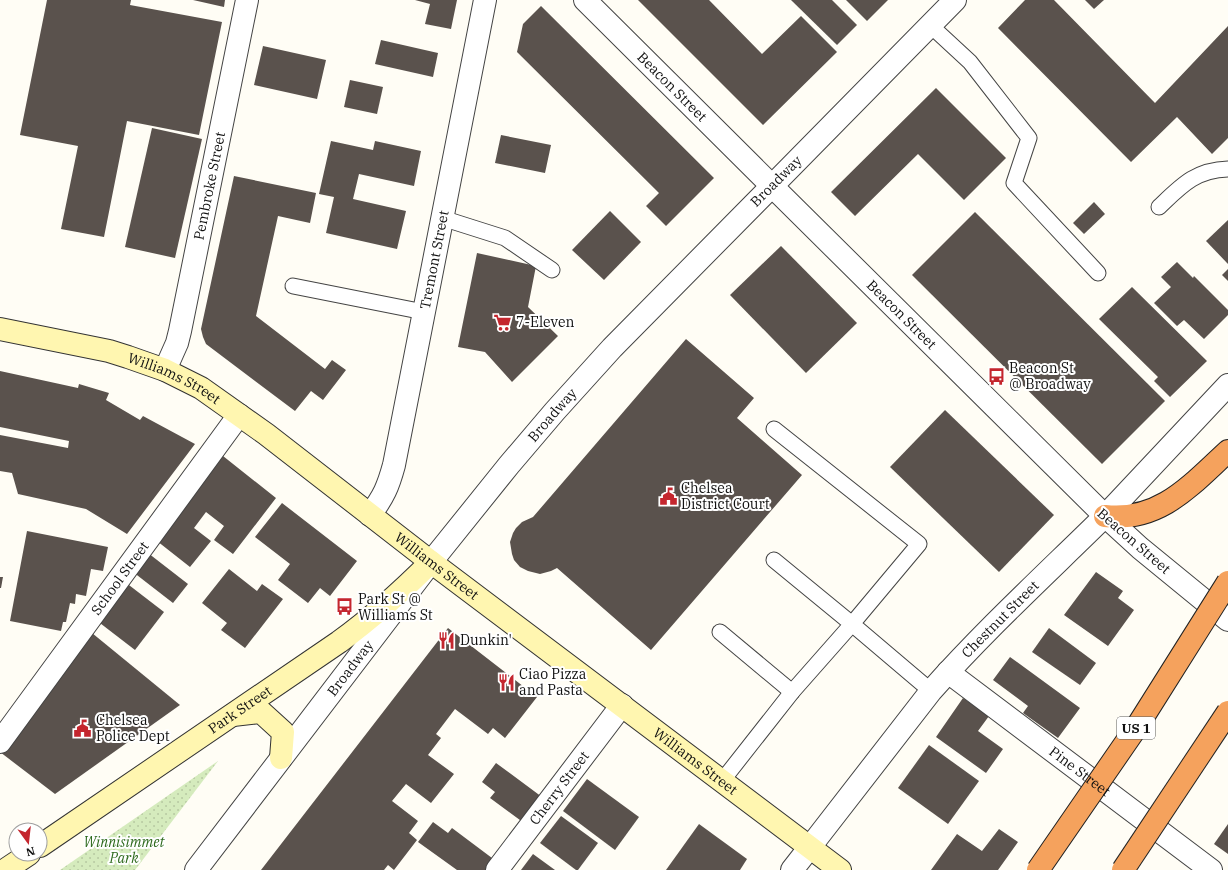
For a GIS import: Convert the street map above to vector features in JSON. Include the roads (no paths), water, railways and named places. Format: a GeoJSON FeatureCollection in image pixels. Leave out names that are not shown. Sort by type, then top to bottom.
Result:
{"type":"FeatureCollection","features":[{"type":"Feature","properties":{"kind":"highway"},"geometry":{"type":"LineString","coordinates":[[1104,516],[1126,517],[1137,515],[1160,506],[1189,486],[1228,451]]}},
{"type":"Feature","properties":{"kind":"highway","name":"US 1"},"geometry":{"type":"LineString","coordinates":[[1039,870],[1139,726],[1228,584]]}},
{"type":"Feature","properties":{"kind":"highway"},"geometry":{"type":"LineString","coordinates":[[1123,870],[1228,712]]}},
{"type":"Feature","properties":{"kind":"main road","name":"Williams Street"},"geometry":{"type":"LineString","coordinates":[[0,329],[109,351],[165,370],[201,388],[239,415],[431,562],[840,870]]}},
{"type":"Feature","properties":{"kind":"main road","name":"Park Street"},"geometry":{"type":"LineString","coordinates":[[48,841],[364,624],[395,598],[431,562]]}},
{"type":"Feature","properties":{"kind":"main road"},"geometry":{"type":"LineString","coordinates":[[233,715],[261,712],[283,732],[281,758]]}},
{"type":"Feature","properties":{"kind":"main road"},"geometry":{"type":"LineString","coordinates":[[5,870],[16,862]]}},
{"type":"Feature","properties":{"kind":"street","name":"Pembroke Street"},"geometry":{"type":"LineString","coordinates":[[165,370],[177,343],[180,331],[248,0]]}},
{"type":"Feature","properties":{"kind":"street","name":"Tremont Street"},"geometry":{"type":"LineString","coordinates":[[370,515],[381,500],[388,485],[394,465],[485,0]]}},
{"type":"Feature","properties":{"kind":"street","name":"Beacon Street"},"geometry":{"type":"LineString","coordinates":[[585,0],[1104,516],[1144,552],[1228,620]]}},
{"type":"Feature","properties":{"kind":"street","name":"Broadway"},"geometry":{"type":"LineString","coordinates":[[196,870],[431,562],[555,411],[605,356],[954,0]]}},
{"type":"Feature","properties":{"kind":"street","name":"Chestnut Street"},"geometry":{"type":"LineString","coordinates":[[792,870],[931,691],[948,672],[978,640],[1104,516],[1228,384]]}},
{"type":"Feature","properties":{"kind":"street","name":"School Street"},"geometry":{"type":"LineString","coordinates":[[0,742],[239,415]]}},
{"type":"Feature","properties":{"kind":"street","name":"Pine Street"},"geometry":{"type":"LineString","coordinates":[[948,672],[1211,870]]}},
{"type":"Feature","properties":{"kind":"street","name":"Cherry Street"},"geometry":{"type":"LineString","coordinates":[[497,870],[622,706]]}},
{"type":"Feature","properties":{"kind":"lane"},"geometry":{"type":"LineString","coordinates":[[930,25],[970,62],[1029,138],[1014,183],[1098,273]]}},
{"type":"Feature","properties":{"kind":"lane"},"geometry":{"type":"LineString","coordinates":[[1159,207],[1184,183],[1195,176],[1221,169],[1228,169]]}},
{"type":"Feature","properties":{"kind":"lane"},"geometry":{"type":"LineString","coordinates":[[442,218],[505,238],[552,270]]}},
{"type":"Feature","properties":{"kind":"lane"},"geometry":{"type":"LineString","coordinates":[[292,286],[424,312]]}},
{"type":"Feature","properties":{"kind":"lane"},"geometry":{"type":"LineString","coordinates":[[722,781],[792,692],[852,624],[919,544],[774,429]]}},
{"type":"Feature","properties":{"kind":"lane"},"geometry":{"type":"LineString","coordinates":[[774,560],[931,691]]}},
{"type":"Feature","properties":{"kind":"lane"},"geometry":{"type":"LineString","coordinates":[[720,632],[792,692]]}},
{"type":"Feature","properties":{"kind":"place","name":"7-Eleven"},"geometry":{"type":"Point","coordinates":[503,322]}},
{"type":"Feature","properties":{"kind":"place","name":"Beacon St @ Broadway"},"geometry":{"type":"Point","coordinates":[996,376]}},
{"type":"Feature","properties":{"kind":"place","name":"Chelsea District Court"},"geometry":{"type":"Point","coordinates":[668,496]}},
{"type":"Feature","properties":{"kind":"place","name":"Park St @ Williams St"},"geometry":{"type":"Point","coordinates":[345,607]}},
{"type":"Feature","properties":{"kind":"place","name":"Dunkin'"},"geometry":{"type":"Point","coordinates":[447,640]}},
{"type":"Feature","properties":{"kind":"place","name":"Ciao Pizza and Pasta"},"geometry":{"type":"Point","coordinates":[506,682]}},
{"type":"Feature","properties":{"kind":"place","name":"Chelsea Police Dept"},"geometry":{"type":"Point","coordinates":[83,728]}},
{"type":"Feature","properties":{"kind":"park label","name":"Winnisimmet Park"},"geometry":{"type":"Point","coordinates":[124,850]}}]}
